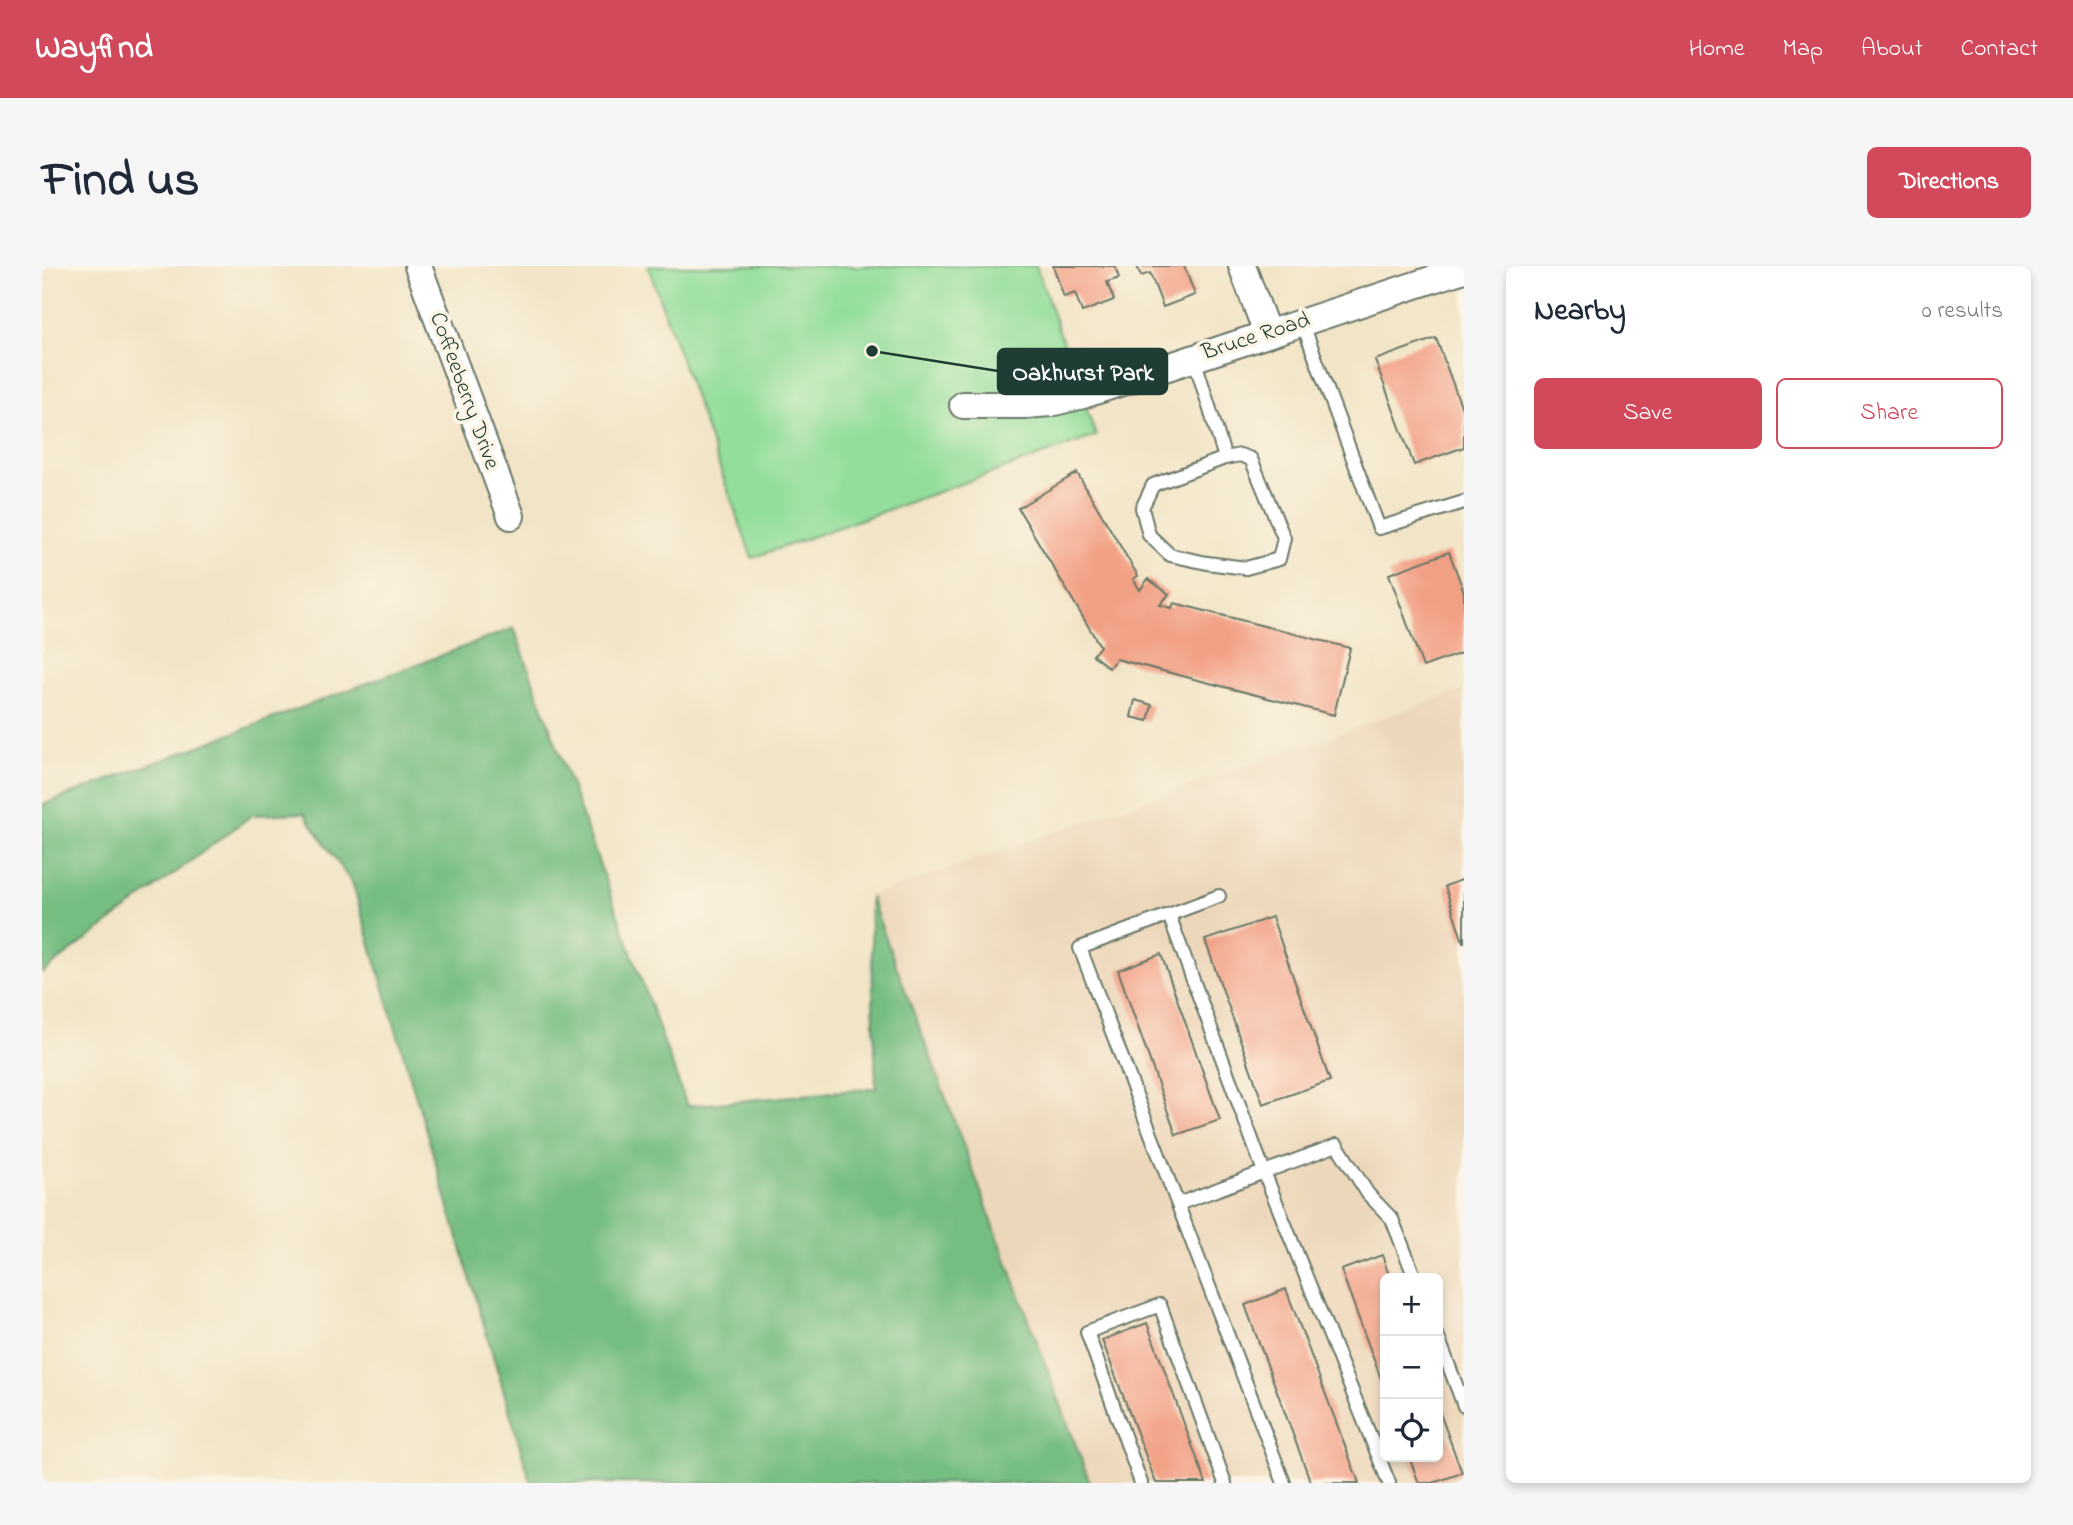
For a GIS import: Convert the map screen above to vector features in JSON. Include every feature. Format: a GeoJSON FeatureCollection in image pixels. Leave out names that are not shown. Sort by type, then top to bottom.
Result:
{"type":"FeatureCollection","features":[{"type":"Feature","properties":{"kind":"street","name":"Coffeeberry Drive"},"geometry":{"type":"LineString","coordinates":[[418,266],[511,516]]}},
{"type":"Feature","properties":{"kind":"street"},"geometry":{"type":"LineString","coordinates":[[1242,266],[1268,333]]}},
{"type":"Feature","properties":{"kind":"street","name":"Bruce Road"},"geometry":{"type":"LineString","coordinates":[[964,405],[1050,403],[1083,395],[1464,269]]}},
{"type":"Feature","properties":{"kind":"lane"},"geometry":{"type":"LineString","coordinates":[[1301,322],[1380,528],[1464,502]]}},
{"type":"Feature","properties":{"kind":"lane"},"geometry":{"type":"LineString","coordinates":[[1194,358],[1225,458]]}},
{"type":"Feature","properties":{"kind":"lane"},"geometry":{"type":"LineString","coordinates":[[1240,455],[1251,459],[1284,538],[1279,559],[1246,568],[1207,563],[1170,555],[1149,535],[1142,508],[1153,485],[1225,458],[1240,455]]}},
{"type":"Feature","properties":{"kind":"lane"},"geometry":{"type":"LineString","coordinates":[[1219,896],[1080,948],[1284,1483]]}},
{"type":"Feature","properties":{"kind":"lane"},"geometry":{"type":"LineString","coordinates":[[1169,915],[1264,1172],[1389,1483]]}},
{"type":"Feature","properties":{"kind":"lane"},"geometry":{"type":"LineString","coordinates":[[1178,1204],[1337,1145],[1368,1194],[1392,1219],[1413,1273]]}},
{"type":"Feature","properties":{"kind":"lane"},"geometry":{"type":"LineString","coordinates":[[1141,1483],[1087,1332],[1160,1305],[1225,1483]]}},
{"type":"Feature","properties":{"kind":"lane"},"geometry":{"type":"LineString","coordinates":[[1443,1351],[1464,1406]]}},
{"type":"Feature","properties":{"kind":"shaded area"},"geometry":{"type":"Polygon","coordinates":[[[1464,690],[1464,1483],[1090,1483],[870,896],[1464,690]]]}},
{"type":"Feature","properties":{"kind":"green space"},"geometry":{"type":"Polygon","coordinates":[[[648,266],[1036,266],[1096,436],[752,558],[648,266]]]}},
{"type":"Feature","properties":{"kind":"green space"},"geometry":{"type":"Polygon","coordinates":[[[514,628],[687,1106],[876,1088],[870,896],[1090,1483],[531,1483],[353,885],[304,813],[252,815],[42,973],[42,805],[514,628]]]}},
{"type":"Feature","properties":{"kind":"building"},"geometry":{"type":"Polygon","coordinates":[[[1053,266],[1115,266],[1119,278],[1107,282],[1114,300],[1082,312],[1075,293],[1064,297],[1053,266]]]}},
{"type":"Feature","properties":{"kind":"building"},"geometry":{"type":"Polygon","coordinates":[[[1137,266],[1184,266],[1195,295],[1163,307],[1150,273],[1141,276],[1137,266]]]}},
{"type":"Feature","properties":{"kind":"building"},"geometry":{"type":"Polygon","coordinates":[[[1436,338],[1464,414],[1464,447],[1414,465],[1375,360],[1436,338]]]}},
{"type":"Feature","properties":{"kind":"building"},"geometry":{"type":"Polygon","coordinates":[[[1077,473],[1138,576],[1133,579],[1140,590],[1148,579],[1169,594],[1160,605],[1172,608],[1174,603],[1350,648],[1334,715],[1116,659],[1109,668],[1093,655],[1100,646],[1018,508],[1077,473]]]}},
{"type":"Feature","properties":{"kind":"building"},"geometry":{"type":"Polygon","coordinates":[[[1449,552],[1464,592],[1464,652],[1423,667],[1389,574],[1449,552]]]}},
{"type":"Feature","properties":{"kind":"building"},"geometry":{"type":"Polygon","coordinates":[[[1135,700],[1152,705],[1148,721],[1131,717],[1135,700]]]}},
{"type":"Feature","properties":{"kind":"building"},"geometry":{"type":"Polygon","coordinates":[[[1464,879],[1464,942],[1463,942],[1445,886],[1464,879]]]}},
{"type":"Feature","properties":{"kind":"building"},"geometry":{"type":"Polygon","coordinates":[[[1272,917],[1330,1081],[1263,1104],[1205,940],[1272,917]]]}},
{"type":"Feature","properties":{"kind":"building"},"geometry":{"type":"Polygon","coordinates":[[[1161,954],[1220,1120],[1176,1135],[1118,970],[1161,954]]]}},
{"type":"Feature","properties":{"kind":"building"},"geometry":{"type":"Polygon","coordinates":[[[1382,1255],[1388,1273],[1380,1273],[1380,1376],[1341,1270],[1382,1255]]]}},
{"type":"Feature","properties":{"kind":"building"},"geometry":{"type":"Polygon","coordinates":[[[1286,1289],[1359,1483],[1311,1483],[1245,1305],[1286,1289]]]}},
{"type":"Feature","properties":{"kind":"building"},"geometry":{"type":"Polygon","coordinates":[[[1147,1323],[1206,1483],[1156,1483],[1102,1340],[1147,1323]]]}},
{"type":"Feature","properties":{"kind":"building"},"geometry":{"type":"Polygon","coordinates":[[[1443,1422],[1462,1473],[1433,1483],[1419,1483],[1411,1462],[1443,1462],[1443,1422]]]}},
{"type":"Feature","properties":{"kind":"place","name":"Oakhurst Park"},"geometry":{"type":"Point","coordinates":[872,351]}}]}
